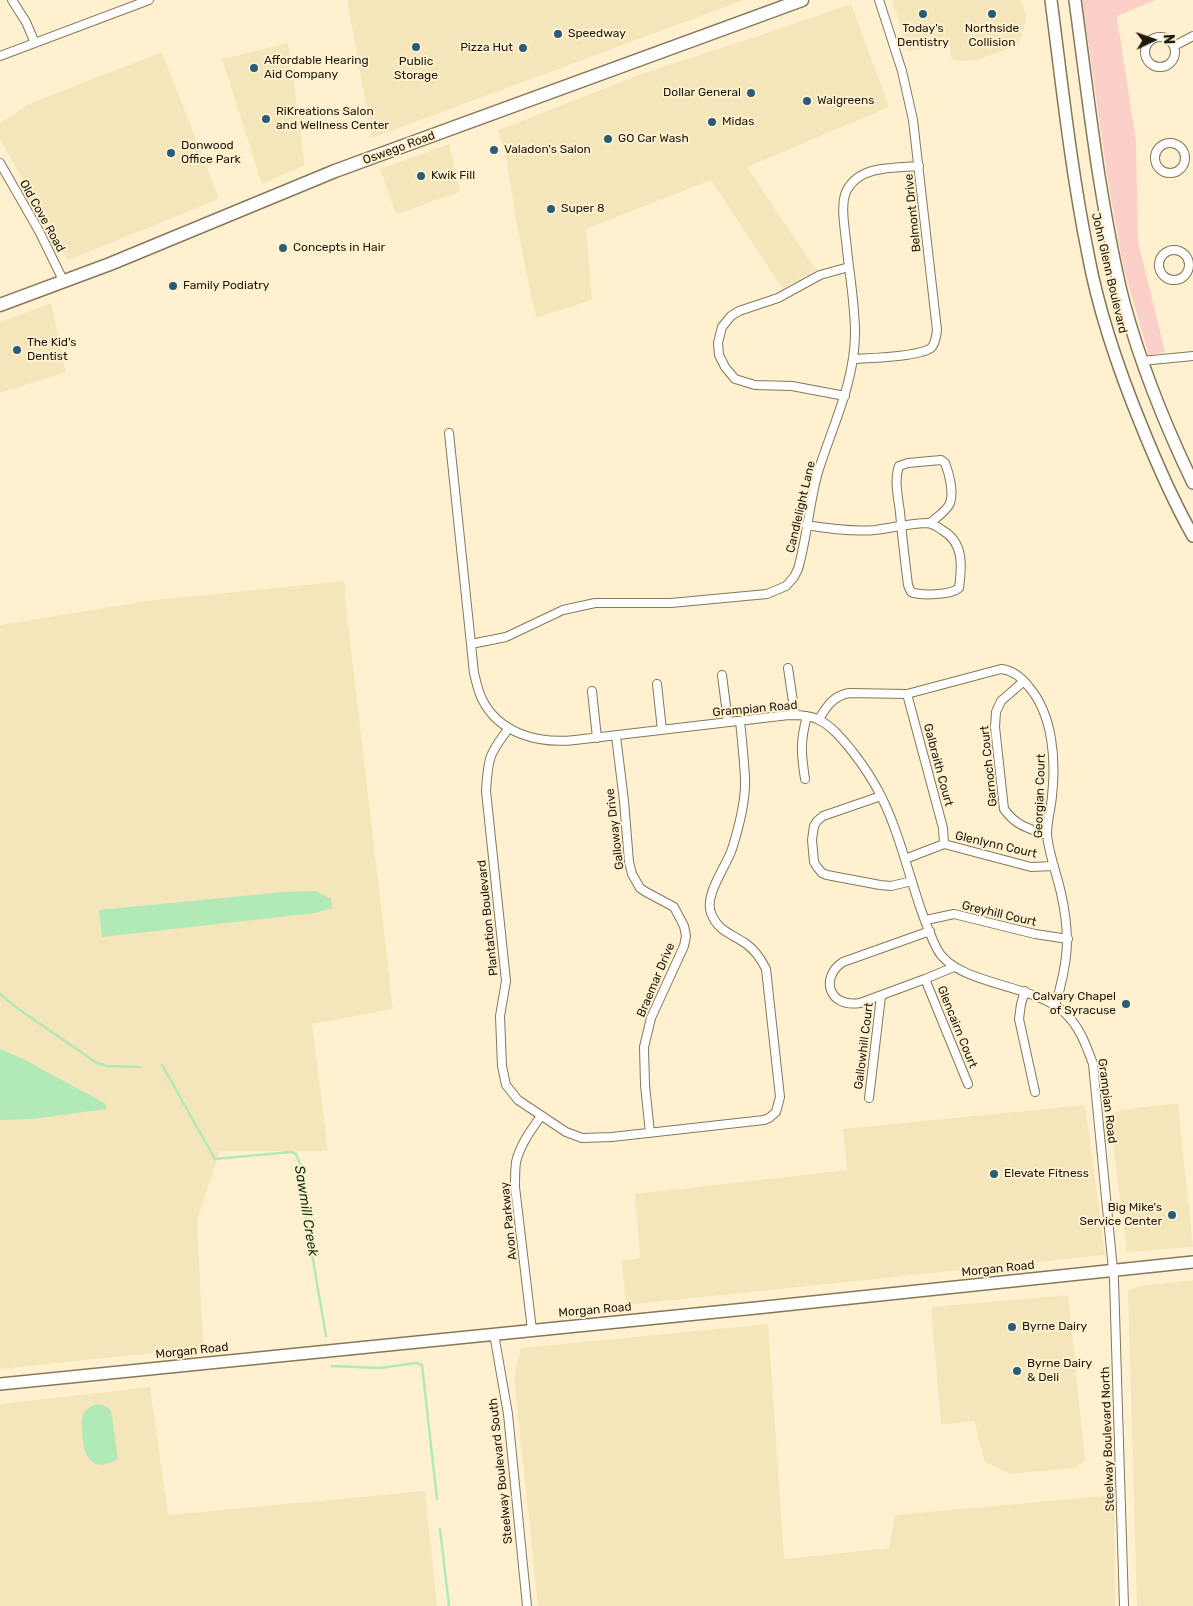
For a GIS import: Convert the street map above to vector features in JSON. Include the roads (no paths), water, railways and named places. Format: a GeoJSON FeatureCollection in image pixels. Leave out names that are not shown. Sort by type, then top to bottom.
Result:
{"type":"FeatureCollection","features":[{"type":"Feature","properties":{"kind":"main road","name":"Oswego Road"},"geometry":{"type":"LineString","coordinates":[[0,305],[110,264],[335,171],[802,0]]}},
{"type":"Feature","properties":{"kind":"street"},"geometry":{"type":"LineString","coordinates":[[12,0],[26,22],[35,43]]}},
{"type":"Feature","properties":{"kind":"street"},"geometry":{"type":"LineString","coordinates":[[0,56],[134,3],[149,0]]}},
{"type":"Feature","properties":{"kind":"street","name":"Belmont Drive"},"geometry":{"type":"LineString","coordinates":[[854,359],[920,352],[930,348],[935,342],[937,330],[913,120],[902,71],[879,0]]}},
{"type":"Feature","properties":{"kind":"street","name":"John Glenn Boulevard"},"geometry":{"type":"LineString","coordinates":[[1052,0],[1074,177],[1099,303],[1122,378],[1156,461],[1193,536]]}},
{"type":"Feature","properties":{"kind":"street","name":"John Glenn Boulevard"},"geometry":{"type":"LineString","coordinates":[[1075,0],[1108,232],[1124,302],[1142,361],[1174,443],[1193,483]]}},
{"type":"Feature","properties":{"kind":"street"},"geometry":{"type":"LineString","coordinates":[[1174,46],[1193,36]]}},
{"type":"Feature","properties":{"kind":"street"},"geometry":{"type":"LineString","coordinates":[[1162,37],[1171,41],[1174,46],[1175,55],[1170,64],[1160,67],[1151,64],[1148,60],[1145,51],[1146,46],[1153,38],[1162,37]]}},
{"type":"Feature","properties":{"kind":"street"},"geometry":{"type":"LineString","coordinates":[[1168,143],[1177,145],[1184,152],[1182,167],[1174,173],[1169,174],[1160,170],[1155,162],[1155,156],[1159,148],[1168,143]]}},
{"type":"Feature","properties":{"kind":"street"},"geometry":{"type":"LineString","coordinates":[[1184,152],[1193,149]]}},
{"type":"Feature","properties":{"kind":"street","name":"Old Cove Road"},"geometry":{"type":"LineString","coordinates":[[0,163],[39,231],[64,282]]}},
{"type":"Feature","properties":{"kind":"street","name":"Candlelight Lane"},"geometry":{"type":"LineString","coordinates":[[471,644],[506,636],[563,610],[583,604],[671,603],[768,594],[782,589],[794,577],[798,569],[818,473],[845,396],[854,359],[855,332],[844,200],[846,191],[859,176],[870,171],[919,166]]}},
{"type":"Feature","properties":{"kind":"street"},"geometry":{"type":"LineString","coordinates":[[1177,250],[1191,258],[1189,269],[1183,277],[1174,280],[1165,276],[1162,272],[1161,258],[1168,251],[1177,250]]}},
{"type":"Feature","properties":{"kind":"street"},"geometry":{"type":"LineString","coordinates":[[845,396],[792,386],[755,386],[735,379],[719,355],[718,343],[722,326],[731,316],[739,311],[778,298],[820,275],[849,267]]}},
{"type":"Feature","properties":{"kind":"street"},"geometry":{"type":"LineString","coordinates":[[1142,361],[1193,356]]}},
{"type":"Feature","properties":{"kind":"street","name":"Grampian Road"},"geometry":{"type":"LineString","coordinates":[[449,433],[474,673],[482,698],[492,714],[509,728],[532,739],[547,742],[616,736],[795,715],[819,720],[846,743],[881,796],[891,818],[930,931],[938,950],[946,961],[964,973],[1025,991],[1055,1006],[1064,1013],[1083,1037],[1093,1064],[1114,1271]]}},
{"type":"Feature","properties":{"kind":"street"},"geometry":{"type":"LineString","coordinates":[[806,525],[846,531],[874,530],[901,526],[930,523],[947,508],[951,501],[950,479],[946,463],[941,460],[908,463],[900,466],[897,473],[897,484],[901,526],[908,585],[911,592],[917,594],[952,592],[959,588],[960,553],[956,541],[930,523]]}},
{"type":"Feature","properties":{"kind":"street"},"geometry":{"type":"LineString","coordinates":[[788,668],[795,715]]}},
{"type":"Feature","properties":{"kind":"street"},"geometry":{"type":"LineString","coordinates":[[819,720],[834,698],[849,693],[907,694],[1001,669],[1008,669],[1024,681]]}},
{"type":"Feature","properties":{"kind":"street"},"geometry":{"type":"LineString","coordinates":[[722,675],[728,722]]}},
{"type":"Feature","properties":{"kind":"street","name":"Georgian Court"},"geometry":{"type":"LineString","coordinates":[[1024,681],[1037,696],[1044,712],[1053,752],[1054,777],[1047,835],[1067,919],[1068,939],[1063,980],[1055,1006]]}},
{"type":"Feature","properties":{"kind":"street","name":"Garnoch Court"},"geometry":{"type":"LineString","coordinates":[[1024,681],[1001,701],[996,712],[995,727],[1004,809],[1021,826],[1047,835]]}},
{"type":"Feature","properties":{"kind":"street"},"geometry":{"type":"LineString","coordinates":[[657,684],[662,730]]}},
{"type":"Feature","properties":{"kind":"street"},"geometry":{"type":"LineString","coordinates":[[592,691],[596,738]]}},
{"type":"Feature","properties":{"kind":"street","name":"Galbraith Court"},"geometry":{"type":"LineString","coordinates":[[907,694],[944,828],[944,844]]}},
{"type":"Feature","properties":{"kind":"street"},"geometry":{"type":"LineString","coordinates":[[804,779],[801,751],[802,736],[807,716]]}},
{"type":"Feature","properties":{"kind":"street","name":"Plantation Boulevard"},"geometry":{"type":"LineString","coordinates":[[509,728],[490,756],[486,791],[506,981],[500,1016],[504,1078],[511,1092],[518,1100],[566,1132],[582,1138],[746,1123],[769,1118],[778,1108],[780,1097],[766,969],[746,943],[724,932],[711,914],[709,904],[732,850],[742,812],[745,779],[740,721]]}},
{"type":"Feature","properties":{"kind":"street","name":"Galloway Drive"},"geometry":{"type":"LineString","coordinates":[[616,736],[629,862],[632,874],[640,888],[674,907],[684,926]]}},
{"type":"Feature","properties":{"kind":"street"},"geometry":{"type":"LineString","coordinates":[[881,796],[823,816],[817,821],[814,826],[812,840],[814,862],[817,868],[827,875],[891,886],[912,881]]}},
{"type":"Feature","properties":{"kind":"street","name":"Glenlynn Court"},"geometry":{"type":"LineString","coordinates":[[905,859],[944,844],[1030,867],[1054,866]]}},
{"type":"Feature","properties":{"kind":"street","name":"Greyhill Court"},"geometry":{"type":"LineString","coordinates":[[926,920],[954,914],[1035,934],[1068,939]]}},
{"type":"Feature","properties":{"kind":"street","name":"Braemar Drive"},"geometry":{"type":"LineString","coordinates":[[650,1133],[645,1086],[644,1047],[651,1018],[684,946],[686,936],[684,926]]}},
{"type":"Feature","properties":{"kind":"street"},"geometry":{"type":"LineString","coordinates":[[930,931],[838,965],[831,977],[830,987],[832,994],[844,1003],[860,1003],[954,967]]}},
{"type":"Feature","properties":{"kind":"street","name":"Glencairn Court"},"geometry":{"type":"LineString","coordinates":[[926,979],[968,1084]]}},
{"type":"Feature","properties":{"kind":"street"},"geometry":{"type":"LineString","coordinates":[[1025,991],[1019,1019],[1035,1092]]}},
{"type":"Feature","properties":{"kind":"street","name":"Gallowhill Court"},"geometry":{"type":"LineString","coordinates":[[869,1098],[881,996]]}},
{"type":"Feature","properties":{"kind":"street","name":"Avon Parkway"},"geometry":{"type":"LineString","coordinates":[[532,1330],[515,1186],[516,1163],[519,1154],[540,1116]]}},
{"type":"Feature","properties":{"kind":"street","name":"Morgan Road"},"geometry":{"type":"LineString","coordinates":[[0,1384],[1193,1262]]}},
{"type":"Feature","properties":{"kind":"street","name":"Steelway Boulevard North"},"geometry":{"type":"LineString","coordinates":[[1114,1271],[1124,1606]]}},
{"type":"Feature","properties":{"kind":"street","name":"Steelway Boulevard South"},"geometry":{"type":"LineString","coordinates":[[494,1334],[508,1414],[527,1606]]}},
{"type":"Feature","properties":{"kind":"waterway","name":"Sawmill Creek"},"geometry":{"type":"LineString","coordinates":[[0,994],[17,1008],[97,1063],[107,1066],[140,1067]]}},
{"type":"Feature","properties":{"kind":"waterway","name":"Sawmill Creek"},"geometry":{"type":"LineString","coordinates":[[162,1065],[215,1159],[291,1152],[296,1154],[300,1164],[306,1219],[326,1336]]}},
{"type":"Feature","properties":{"kind":"waterway","name":"Sawmill Creek"},"geometry":{"type":"LineString","coordinates":[[332,1366],[380,1368],[416,1363],[422,1365],[437,1499]]}},
{"type":"Feature","properties":{"kind":"waterway","name":"Sawmill Creek"},"geometry":{"type":"LineString","coordinates":[[440,1529],[449,1606]]}},
{"type":"Feature","properties":{"kind":"place","name":"Today's Dentistry"},"geometry":{"type":"Point","coordinates":[923,14]}},
{"type":"Feature","properties":{"kind":"place","name":"Northside Collision"},"geometry":{"type":"Point","coordinates":[992,14]}},
{"type":"Feature","properties":{"kind":"place","name":"Speedway"},"geometry":{"type":"Point","coordinates":[558,34]}},
{"type":"Feature","properties":{"kind":"place","name":"Public Storage"},"geometry":{"type":"Point","coordinates":[416,47]}},
{"type":"Feature","properties":{"kind":"place","name":"Pizza Hut"},"geometry":{"type":"Point","coordinates":[523,48]}},
{"type":"Feature","properties":{"kind":"place","name":"Affordable Hearing Aid Company"},"geometry":{"type":"Point","coordinates":[254,68]}},
{"type":"Feature","properties":{"kind":"place","name":"Dollar General"},"geometry":{"type":"Point","coordinates":[751,93]}},
{"type":"Feature","properties":{"kind":"place","name":"Walgreens"},"geometry":{"type":"Point","coordinates":[807,101]}},
{"type":"Feature","properties":{"kind":"place","name":"RiKreations Salon and Wellness Center"},"geometry":{"type":"Point","coordinates":[266,119]}},
{"type":"Feature","properties":{"kind":"place","name":"Midas"},"geometry":{"type":"Point","coordinates":[712,122]}},
{"type":"Feature","properties":{"kind":"place","name":"GO Car Wash"},"geometry":{"type":"Point","coordinates":[608,139]}},
{"type":"Feature","properties":{"kind":"place","name":"Valadon's Salon"},"geometry":{"type":"Point","coordinates":[494,150]}},
{"type":"Feature","properties":{"kind":"place","name":"Donwood Office Park"},"geometry":{"type":"Point","coordinates":[171,153]}},
{"type":"Feature","properties":{"kind":"place","name":"Kwik Fill"},"geometry":{"type":"Point","coordinates":[421,176]}},
{"type":"Feature","properties":{"kind":"place","name":"Super 8"},"geometry":{"type":"Point","coordinates":[551,209]}},
{"type":"Feature","properties":{"kind":"place","name":"Concepts in Hair"},"geometry":{"type":"Point","coordinates":[283,248]}},
{"type":"Feature","properties":{"kind":"place","name":"Family Podiatry"},"geometry":{"type":"Point","coordinates":[173,286]}},
{"type":"Feature","properties":{"kind":"place","name":"The Kid's Dentist"},"geometry":{"type":"Point","coordinates":[17,350]}},
{"type":"Feature","properties":{"kind":"place","name":"Calvary Chapel of Syracuse"},"geometry":{"type":"Point","coordinates":[1126,1004]}},
{"type":"Feature","properties":{"kind":"place","name":"Elevate Fitness"},"geometry":{"type":"Point","coordinates":[994,1174]}},
{"type":"Feature","properties":{"kind":"place","name":"Big Mike's Service Center"},"geometry":{"type":"Point","coordinates":[1172,1215]}},
{"type":"Feature","properties":{"kind":"place","name":"Byrne Dairy"},"geometry":{"type":"Point","coordinates":[1012,1327]}},
{"type":"Feature","properties":{"kind":"place","name":"Byrne Dairy & Deli"},"geometry":{"type":"Point","coordinates":[1017,1371]}}]}
